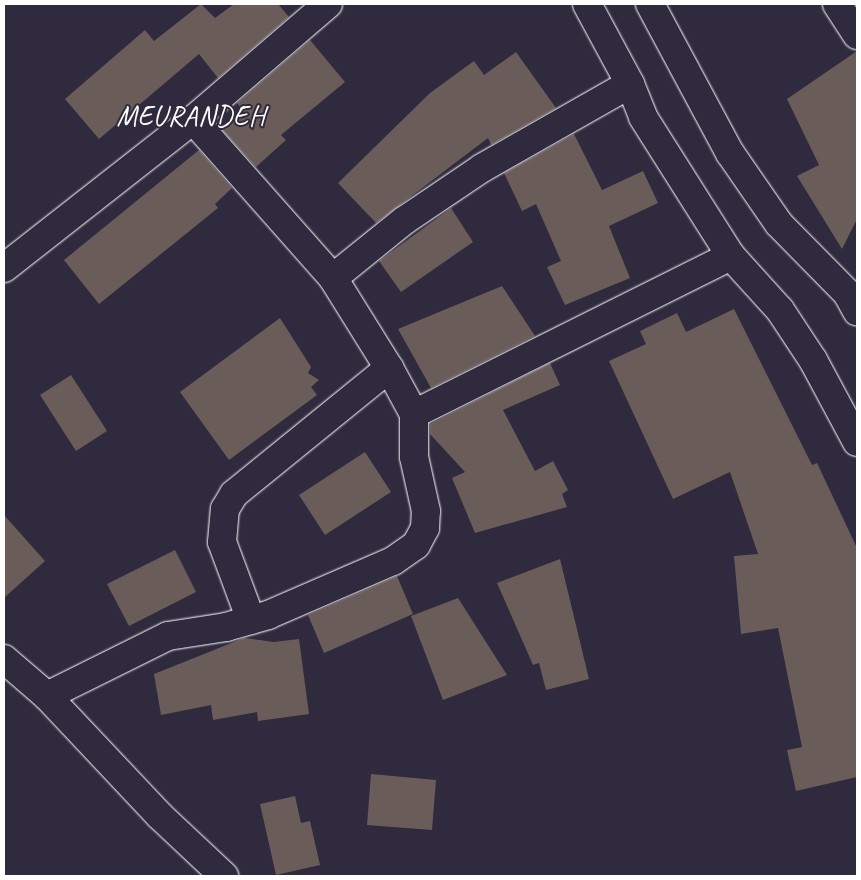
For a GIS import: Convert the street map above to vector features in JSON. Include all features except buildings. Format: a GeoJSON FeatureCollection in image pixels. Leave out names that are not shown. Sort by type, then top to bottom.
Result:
{"type":"FeatureCollection","features":[{"type":"Feature","properties":{"kind":"street"},"geometry":{"type":"LineString","coordinates":[[4,268],[194,120],[328,4]]}},
{"type":"Feature","properties":{"kind":"street"},"geometry":{"type":"LineString","coordinates":[[587,4],[630,84],[643,116],[731,256],[780,310],[814,360],[857,442]]}},
{"type":"Feature","properties":{"kind":"street"},"geometry":{"type":"LineString","coordinates":[[650,4],[730,153],[779,224],[854,297]]}},
{"type":"Feature","properties":{"kind":"street"},"geometry":{"type":"LineString","coordinates":[[837,4],[857,35]]}},
{"type":"Feature","properties":{"kind":"street"},"geometry":{"type":"LineString","coordinates":[[333,278],[405,220],[482,168],[630,84]]}},
{"type":"Feature","properties":{"kind":"street"},"geometry":{"type":"LineString","coordinates":[[47,696],[168,636],[251,620],[393,561],[416,545],[425,528],[426,511],[414,458],[414,414],[389,368],[333,278],[194,120]]}},
{"type":"Feature","properties":{"kind":"street"},"geometry":{"type":"LineString","coordinates":[[414,414],[731,256]]}},
{"type":"Feature","properties":{"kind":"street"},"geometry":{"type":"LineString","coordinates":[[251,620],[222,542],[225,509],[234,494],[389,368]]}},
{"type":"Feature","properties":{"kind":"street"},"geometry":{"type":"LineString","coordinates":[[4,659],[47,696],[160,816],[224,876]]}},
{"type":"Feature","properties":{"kind":"district","name":"MEURANDEH"},"geometry":{"type":"Point","coordinates":[191,116]}}]}
